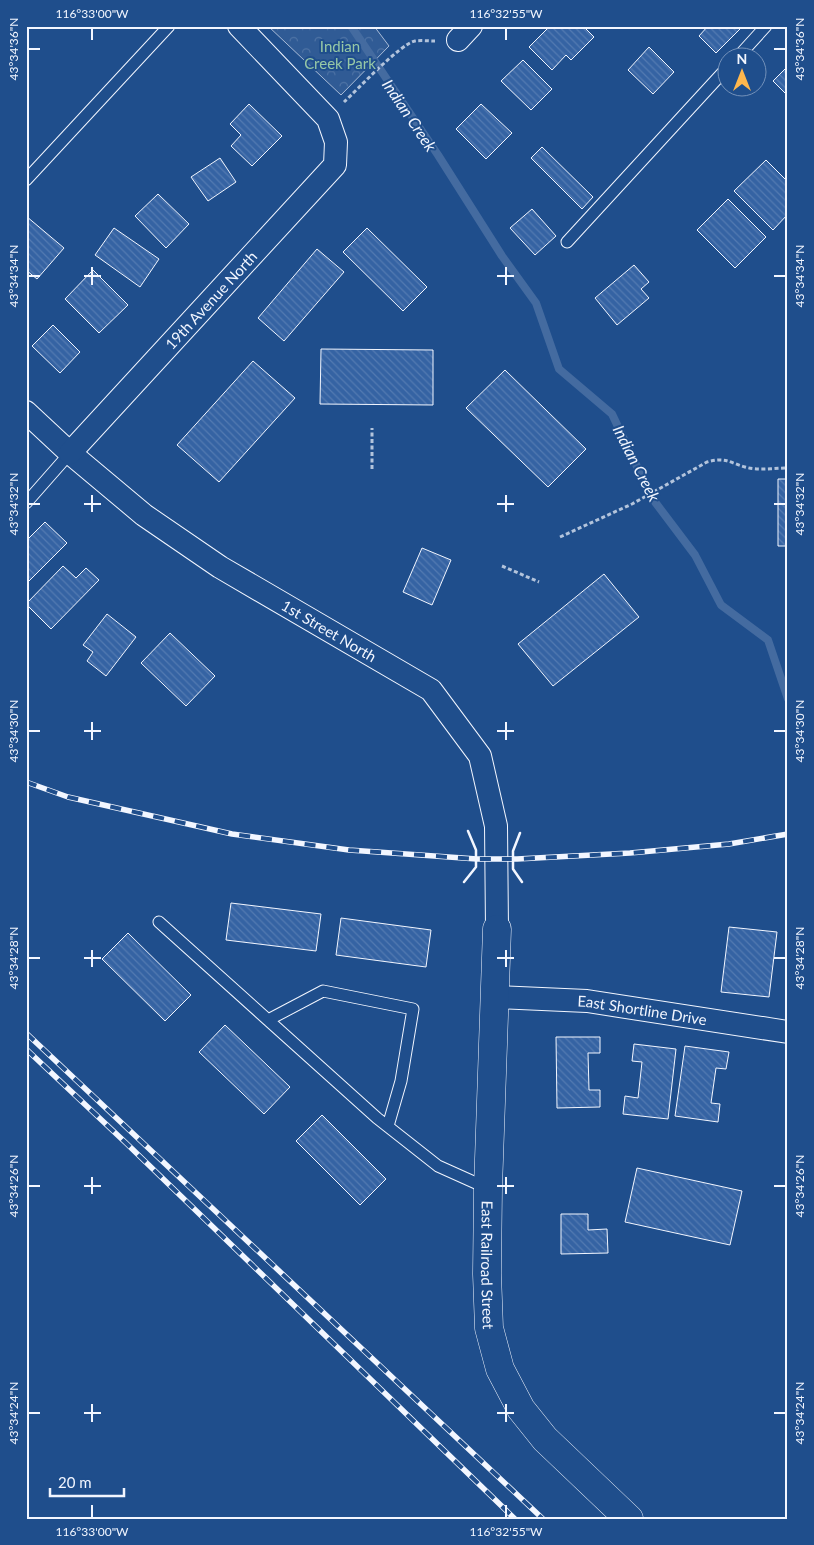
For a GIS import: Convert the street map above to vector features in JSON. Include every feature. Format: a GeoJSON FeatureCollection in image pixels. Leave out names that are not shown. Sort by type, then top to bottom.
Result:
{"type":"FeatureCollection","features":[{"type":"Feature","properties":{"kind":"street"},"geometry":{"type":"LineString","coordinates":[[239,26],[328,119]]}},
{"type":"Feature","properties":{"kind":"street","name":"19th Avenue North"},"geometry":{"type":"LineString","coordinates":[[70,453],[335,165],[336,142],[328,119]]}},
{"type":"Feature","properties":{"kind":"street","name":"1st Street North"},"geometry":{"type":"LineString","coordinates":[[26,412],[70,453],[144,515],[220,567],[431,690],[480,756],[496,826],[497,929]]}},
{"type":"Feature","properties":{"kind":"street","name":"East Railroad Street"},"geometry":{"type":"LineString","coordinates":[[497,929],[488,1188],[488,1328],[500,1369],[521,1409],[545,1439],[629,1519]]}},
{"type":"Feature","properties":{"kind":"street","name":"East Shortline Drive"},"geometry":{"type":"LineString","coordinates":[[495,996],[587,1001],[788,1032]]}},
{"type":"Feature","properties":{"kind":"lane"},"geometry":{"type":"LineString","coordinates":[[26,180],[169,26]]}},
{"type":"Feature","properties":{"kind":"lane"},"geometry":{"type":"LineString","coordinates":[[747,48],[766,26]]}},
{"type":"Feature","properties":{"kind":"lane"},"geometry":{"type":"LineString","coordinates":[[567,242],[716,80]]}},
{"type":"Feature","properties":{"kind":"lane"},"geometry":{"type":"LineString","coordinates":[[26,503],[70,453]]}},
{"type":"Feature","properties":{"kind":"lane"},"geometry":{"type":"LineString","coordinates":[[158,922],[388,1126],[438,1166],[488,1188]]}},
{"type":"Feature","properties":{"kind":"lane"},"geometry":{"type":"LineString","coordinates":[[268,1020],[323,991],[413,1009],[401,1081],[388,1126]]}},
{"type":"Feature","properties":{"kind":"path"},"geometry":{"type":"LineString","coordinates":[[328,119],[393,55],[414,41]]}},
{"type":"Feature","properties":{"kind":"path"},"geometry":{"type":"LineString","coordinates":[[372,428],[372,469]]}},
{"type":"Feature","properties":{"kind":"path"},"geometry":{"type":"LineString","coordinates":[[560,537],[637,501],[707,462],[725,460],[744,467],[788,468]]}},
{"type":"Feature","properties":{"kind":"path"},"geometry":{"type":"LineString","coordinates":[[502,566],[539,582]]}},
{"type":"Feature","properties":{"kind":"green space","name":"Indian Creek Park"},"geometry":{"type":"Polygon","coordinates":[[[268,26],[374,26],[389,46],[341,95],[268,26]]]}},
{"type":"Feature","properties":{"kind":"building"},"geometry":{"type":"Polygon","coordinates":[[[550,26],[583,26],[594,37],[571,60],[566,55],[552,70],[529,47],[550,26]]]}},
{"type":"Feature","properties":{"kind":"building"},"geometry":{"type":"Polygon","coordinates":[[[708,26],[743,26],[721,48],[716,48],[716,53],[699,36],[708,26]]]}},
{"type":"Feature","properties":{"kind":"building"},"geometry":{"type":"Polygon","coordinates":[[[649,47],[674,72],[653,94],[628,70],[649,47]]]}},
{"type":"Feature","properties":{"kind":"building"},"geometry":{"type":"Polygon","coordinates":[[[523,60],[552,89],[531,110],[501,81],[523,60]]]}},
{"type":"Feature","properties":{"kind":"building"},"geometry":{"type":"Polygon","coordinates":[[[788,66],[788,96],[773,81],[788,66]]]}},
{"type":"Feature","properties":{"kind":"building"},"geometry":{"type":"Polygon","coordinates":[[[249,104],[282,136],[252,166],[231,146],[241,135],[230,124],[249,104]]]}},
{"type":"Feature","properties":{"kind":"building"},"geometry":{"type":"Polygon","coordinates":[[[481,104],[512,133],[486,159],[456,129],[481,104]]]}},
{"type":"Feature","properties":{"kind":"building"},"geometry":{"type":"Polygon","coordinates":[[[542,147],[593,197],[582,209],[531,158],[542,147]]]}},
{"type":"Feature","properties":{"kind":"building"},"geometry":{"type":"Polygon","coordinates":[[[220,158],[236,182],[208,201],[191,177],[220,158]]]}},
{"type":"Feature","properties":{"kind":"building"},"geometry":{"type":"Polygon","coordinates":[[[766,160],[788,182],[788,214],[773,230],[734,191],[766,160]]]}},
{"type":"Feature","properties":{"kind":"building"},"geometry":{"type":"Polygon","coordinates":[[[158,194],[189,224],[166,248],[135,216],[158,194]]]}},
{"type":"Feature","properties":{"kind":"building"},"geometry":{"type":"Polygon","coordinates":[[[728,199],[766,237],[735,268],[697,230],[728,199]]]}},
{"type":"Feature","properties":{"kind":"building"},"geometry":{"type":"Polygon","coordinates":[[[532,209],[556,236],[535,255],[510,228],[532,209]]]}},
{"type":"Feature","properties":{"kind":"building"},"geometry":{"type":"Polygon","coordinates":[[[26,216],[64,248],[37,279],[26,270],[26,216]]]}},
{"type":"Feature","properties":{"kind":"building"},"geometry":{"type":"Polygon","coordinates":[[[114,228],[159,259],[140,287],[95,255],[114,228]]]}},
{"type":"Feature","properties":{"kind":"building"},"geometry":{"type":"Polygon","coordinates":[[[367,228],[427,287],[403,311],[343,252],[367,228]]]}},
{"type":"Feature","properties":{"kind":"building"},"geometry":{"type":"Polygon","coordinates":[[[317,249],[344,272],[284,341],[258,318],[317,249]]]}},
{"type":"Feature","properties":{"kind":"building"},"geometry":{"type":"Polygon","coordinates":[[[634,265],[649,282],[641,289],[649,298],[617,325],[595,298],[634,265]]]}},
{"type":"Feature","properties":{"kind":"building"},"geometry":{"type":"Polygon","coordinates":[[[93,270],[128,305],[99,333],[65,299],[93,270]]]}},
{"type":"Feature","properties":{"kind":"building"},"geometry":{"type":"Polygon","coordinates":[[[53,325],[80,352],[60,373],[32,346],[53,325]]]}},
{"type":"Feature","properties":{"kind":"building"},"geometry":{"type":"Polygon","coordinates":[[[321,349],[433,350],[433,405],[320,404],[321,349]]]}},
{"type":"Feature","properties":{"kind":"building"},"geometry":{"type":"Polygon","coordinates":[[[253,361],[295,398],[219,482],[177,445],[253,361]]]}},
{"type":"Feature","properties":{"kind":"building"},"geometry":{"type":"Polygon","coordinates":[[[505,370],[586,449],[548,487],[466,408],[505,370]]]}},
{"type":"Feature","properties":{"kind":"building"},"geometry":{"type":"Polygon","coordinates":[[[778,479],[788,479],[788,546],[778,546],[778,479]]]}},
{"type":"Feature","properties":{"kind":"building"},"geometry":{"type":"Polygon","coordinates":[[[45,522],[67,543],[26,584],[26,541],[45,522]]]}},
{"type":"Feature","properties":{"kind":"building"},"geometry":{"type":"Polygon","coordinates":[[[422,548],[451,560],[432,605],[403,592],[422,548]]]}},
{"type":"Feature","properties":{"kind":"building"},"geometry":{"type":"Polygon","coordinates":[[[63,566],[76,578],[86,568],[99,580],[51,629],[26,604],[63,566]]]}},
{"type":"Feature","properties":{"kind":"building"},"geometry":{"type":"Polygon","coordinates":[[[604,574],[639,617],[553,686],[518,644],[604,574]]]}},
{"type":"Feature","properties":{"kind":"building"},"geometry":{"type":"Polygon","coordinates":[[[107,614],[136,637],[106,676],[87,661],[93,652],[83,645],[107,614]]]}},
{"type":"Feature","properties":{"kind":"building"},"geometry":{"type":"Polygon","coordinates":[[[170,633],[215,676],[186,706],[141,663],[170,633]]]}},
{"type":"Feature","properties":{"kind":"building"},"geometry":{"type":"Polygon","coordinates":[[[231,903],[321,914],[316,951],[226,940],[231,903]]]}},
{"type":"Feature","properties":{"kind":"building"},"geometry":{"type":"Polygon","coordinates":[[[341,918],[431,930],[426,967],[336,955],[341,918]]]}},
{"type":"Feature","properties":{"kind":"building"},"geometry":{"type":"Polygon","coordinates":[[[729,927],[777,932],[769,997],[721,992],[729,927]]]}},
{"type":"Feature","properties":{"kind":"building"},"geometry":{"type":"Polygon","coordinates":[[[128,933],[191,995],[165,1021],[102,959],[128,933]]]}},
{"type":"Feature","properties":{"kind":"building"},"geometry":{"type":"Polygon","coordinates":[[[225,1025],[290,1087],[264,1114],[199,1052],[225,1025]]]}},
{"type":"Feature","properties":{"kind":"building"},"geometry":{"type":"Polygon","coordinates":[[[556,1037],[600,1037],[600,1053],[588,1053],[589,1090],[600,1090],[600,1107],[557,1108],[556,1037]]]}},
{"type":"Feature","properties":{"kind":"building"},"geometry":{"type":"Polygon","coordinates":[[[634,1044],[676,1049],[668,1119],[623,1114],[625,1096],[638,1098],[642,1062],[632,1061],[634,1044]]]}},
{"type":"Feature","properties":{"kind":"building"},"geometry":{"type":"Polygon","coordinates":[[[685,1046],[729,1052],[726,1069],[716,1068],[711,1103],[720,1104],[718,1122],[675,1116],[685,1046]]]}},
{"type":"Feature","properties":{"kind":"building"},"geometry":{"type":"Polygon","coordinates":[[[322,1115],[386,1179],[360,1205],[296,1141],[322,1115]]]}},
{"type":"Feature","properties":{"kind":"building"},"geometry":{"type":"Polygon","coordinates":[[[637,1168],[742,1191],[730,1245],[625,1222],[637,1168]]]}},
{"type":"Feature","properties":{"kind":"building"},"geometry":{"type":"Polygon","coordinates":[[[561,1214],[588,1214],[588,1230],[607,1229],[608,1253],[561,1254],[561,1214]]]}},
{"type":"Feature","properties":{"kind":"waterway","name":"Indian Creek"},"geometry":{"type":"LineString","coordinates":[[351,26],[438,155],[502,256],[536,303],[559,369],[612,414],[652,498],[695,555],[721,605],[768,640],[788,699]]}},
{"type":"Feature","properties":{"kind":"railway"},"geometry":{"type":"LineString","coordinates":[[26,782],[68,797],[232,834],[349,850],[477,859],[517,859],[630,853],[729,844],[788,834]]}},
{"type":"Feature","properties":{"kind":"railway"},"geometry":{"type":"LineString","coordinates":[[26,1033],[543,1519]]}},
{"type":"Feature","properties":{"kind":"railway"},"geometry":{"type":"LineString","coordinates":[[26,1049],[126,1143],[515,1519]]}},
{"type":"Feature","properties":{"kind":"wall"},"geometry":{"type":"LineString","coordinates":[[464,882],[476,867],[476,850],[468,831]]}},
{"type":"Feature","properties":{"kind":"wall"},"geometry":{"type":"LineString","coordinates":[[520,833],[513,851],[513,869],[522,882]]}}]}
